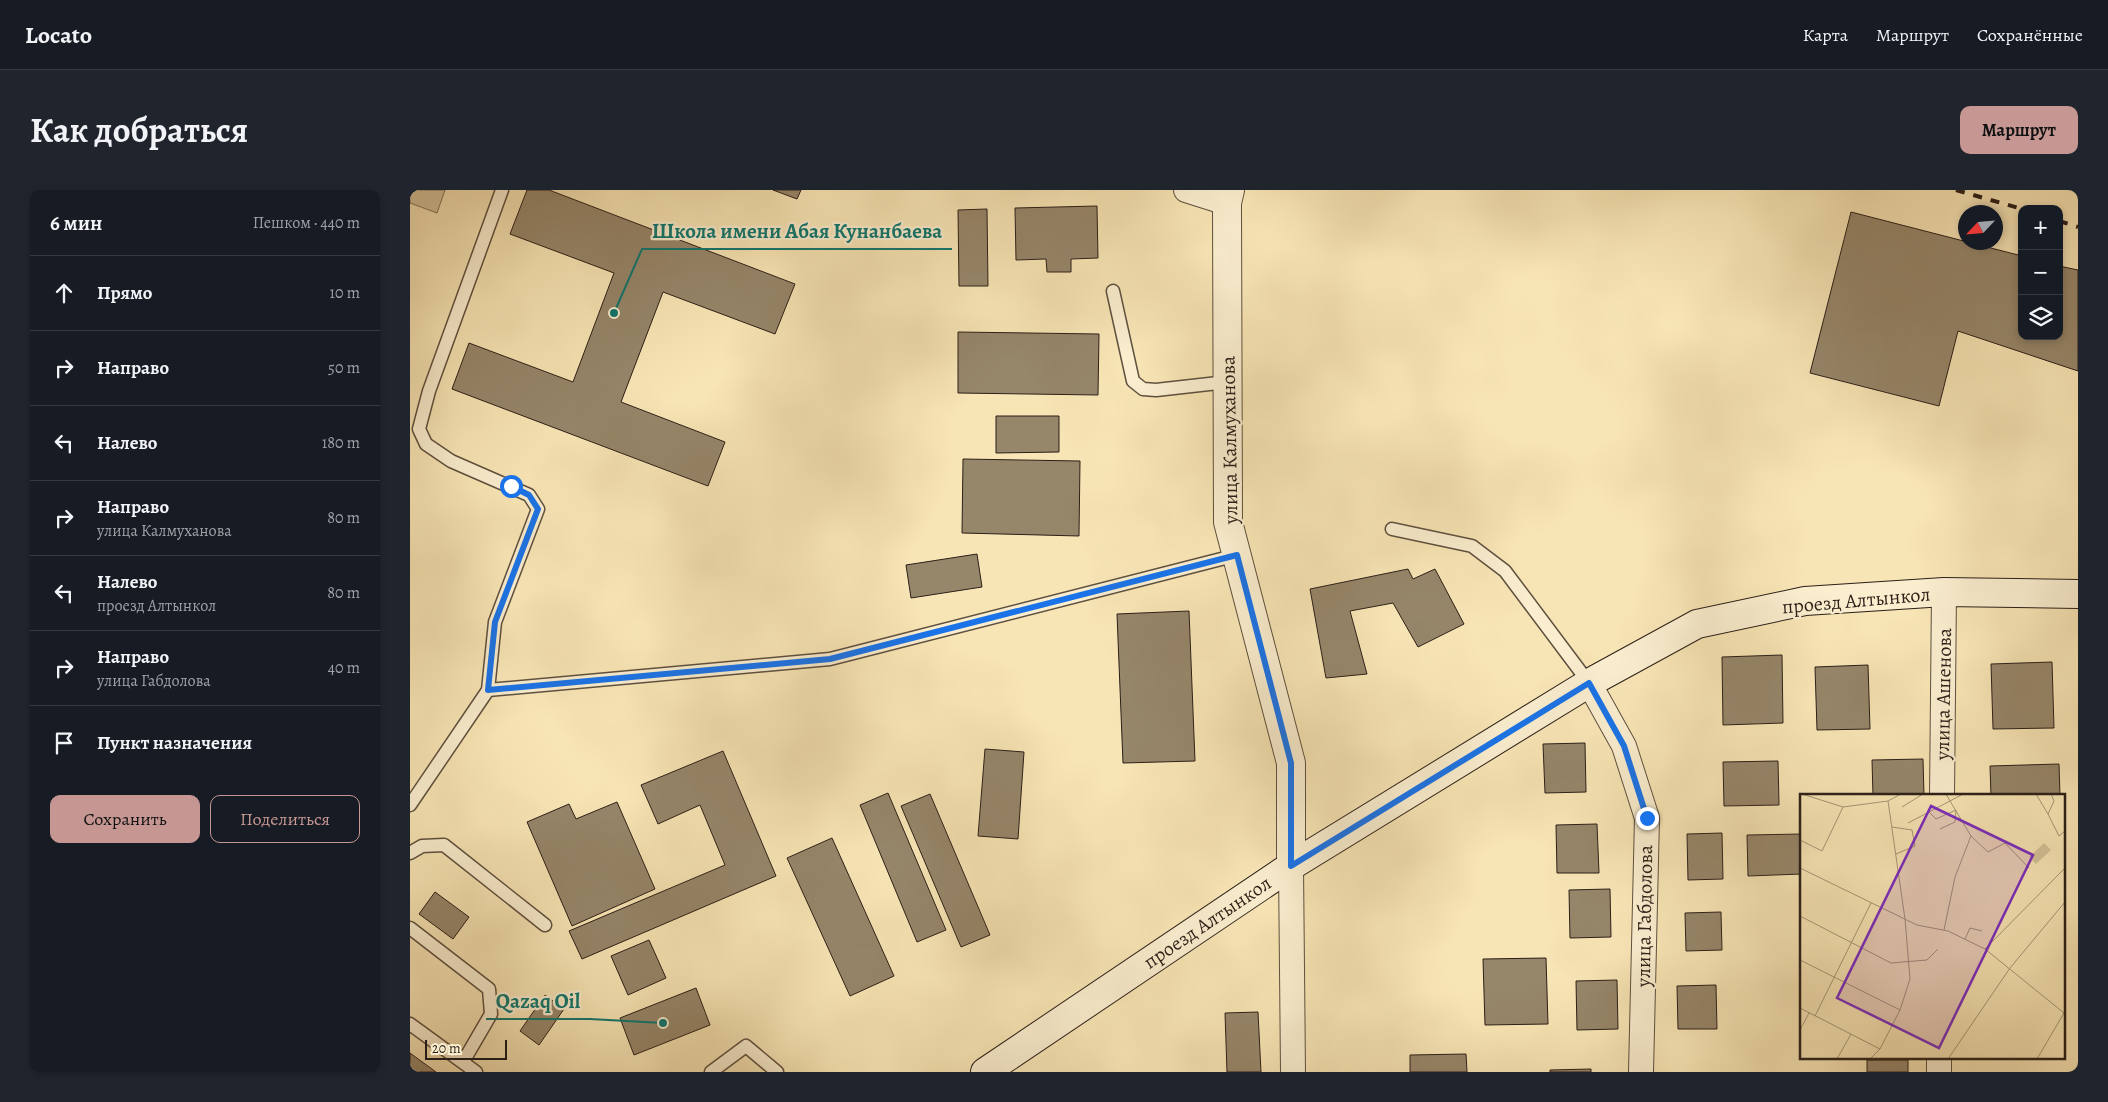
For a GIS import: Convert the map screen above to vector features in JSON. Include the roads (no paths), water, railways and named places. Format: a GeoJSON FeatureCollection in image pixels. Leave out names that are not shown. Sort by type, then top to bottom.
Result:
{"type":"FeatureCollection","features":[{"type":"Feature","properties":{"kind":"main road","name":"улица Калмуханова"},"geometry":{"type":"LineString","coordinates":[[1229,197],[1228,522],[1291,763],[1291,866]]}},
{"type":"Feature","properties":{"kind":"main road","name":"проезд Алтынкол"},"geometry":{"type":"LineString","coordinates":[[985,1072],[1291,866],[1589,683],[1697,624],[1805,601],[1944,592],[2078,594]]}},
{"type":"Feature","properties":{"kind":"street"},"geometry":{"type":"LineString","coordinates":[[1186,190],[1229,197]]}},
{"type":"Feature","properties":{"kind":"street","name":"улица Ашенова"},"geometry":{"type":"LineString","coordinates":[[1942,794],[1944,592]]}},
{"type":"Feature","properties":{"kind":"street","name":"улица Габдолова"},"geometry":{"type":"LineString","coordinates":[[1589,683],[1624,746],[1647,818],[1640,1072]]}},
{"type":"Feature","properties":{"kind":"street","name":"улица Калмуханова"},"geometry":{"type":"LineString","coordinates":[[1291,866],[1293,1072]]}},
{"type":"Feature","properties":{"kind":"lane"},"geometry":{"type":"LineString","coordinates":[[410,805],[488,690],[495,622],[538,509],[529,495],[451,461],[426,444],[419,429],[429,391],[502,190]]}},
{"type":"Feature","properties":{"kind":"lane"},"geometry":{"type":"LineString","coordinates":[[1113,291],[1133,381],[1138,385],[1142,388],[1156,390],[1228,382]]}},
{"type":"Feature","properties":{"kind":"lane"},"geometry":{"type":"LineString","coordinates":[[1392,530],[1472,546],[1505,571],[1589,683]]}},
{"type":"Feature","properties":{"kind":"lane"},"geometry":{"type":"LineString","coordinates":[[488,690],[830,659],[1237,555]]}},
{"type":"Feature","properties":{"kind":"lane"},"geometry":{"type":"LineString","coordinates":[[410,853],[422,846],[444,845],[545,925]]}},
{"type":"Feature","properties":{"kind":"lane"},"geometry":{"type":"LineString","coordinates":[[410,928],[489,989],[491,1014],[463,1062]]}},
{"type":"Feature","properties":{"kind":"lane"},"geometry":{"type":"LineString","coordinates":[[410,1024],[476,1072]]}},
{"type":"Feature","properties":{"kind":"lane"},"geometry":{"type":"LineString","coordinates":[[712,1072],[746,1046],[777,1072]]}},
{"type":"Feature","properties":{"kind":"railway"},"geometry":{"type":"LineString","coordinates":[[1956,190],[2018,208]]}},
{"type":"Feature","properties":{"kind":"railway"},"geometry":{"type":"LineString","coordinates":[[2063,222],[2078,227]]}},
{"type":"Feature","properties":{"kind":"place","name":"Школа имени Абая Кунанбаева"},"geometry":{"type":"Point","coordinates":[614,313]}},
{"type":"Feature","properties":{"kind":"place","name":"Qazaq Oil"},"geometry":{"type":"Point","coordinates":[663,1023]}}]}
